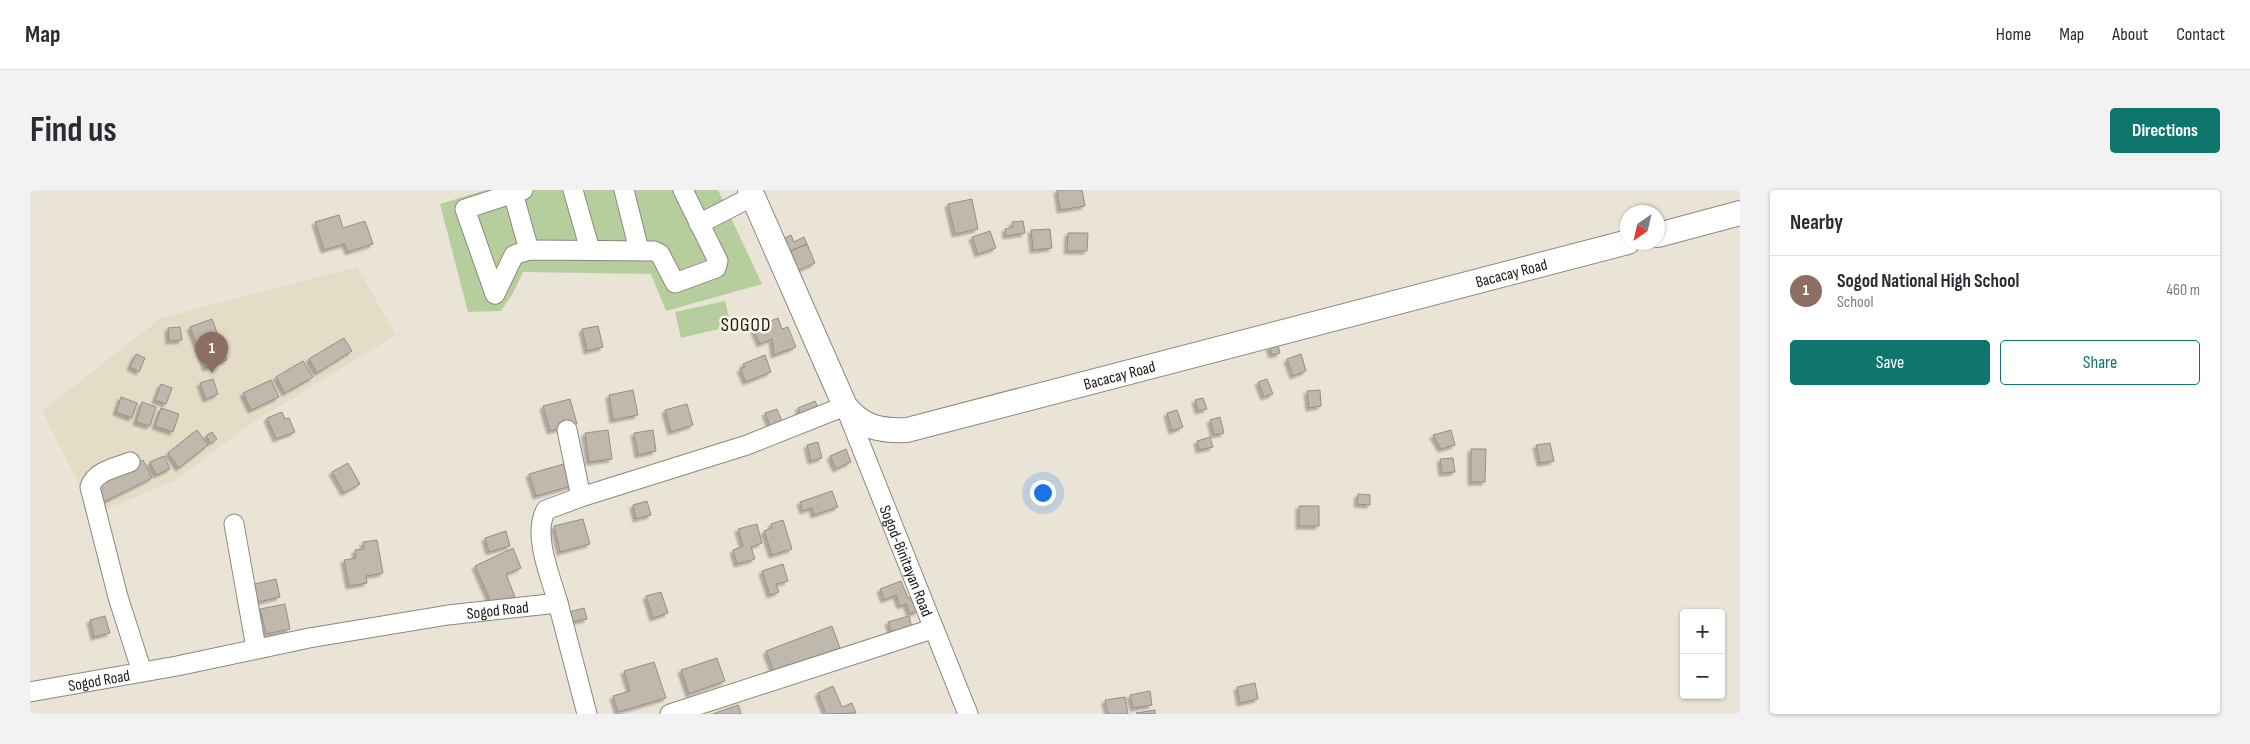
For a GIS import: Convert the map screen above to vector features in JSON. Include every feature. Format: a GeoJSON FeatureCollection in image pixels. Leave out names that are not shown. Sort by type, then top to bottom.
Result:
{"type":"FeatureCollection","features":[{"type":"Feature","properties":{"kind":"main road","name":"Bacacay Road"},"geometry":{"type":"LineString","coordinates":[[751,193],[845,406],[862,423],[873,429],[889,431],[907,430],[1620,244]]}},
{"type":"Feature","properties":{"kind":"main road"},"geometry":{"type":"LineString","coordinates":[[1665,233],[1740,213]]}},
{"type":"Feature","properties":{"kind":"street"},"geometry":{"type":"LineString","coordinates":[[573,190],[590,250]]}},
{"type":"Feature","properties":{"kind":"street"},"geometry":{"type":"LineString","coordinates":[[624,190],[639,250]]}},
{"type":"Feature","properties":{"kind":"street"},"geometry":{"type":"LineString","coordinates":[[529,250],[518,192],[465,209],[495,294],[514,254],[529,250],[654,251],[660,254],[675,283],[716,268],[718,261],[683,190]]}},
{"type":"Feature","properties":{"kind":"street"},"geometry":{"type":"LineString","coordinates":[[699,224],[751,193]]}},
{"type":"Feature","properties":{"kind":"street"},"geometry":{"type":"LineString","coordinates":[[587,714],[542,550],[541,518],[546,510],[581,497],[747,445],[845,406]]}},
{"type":"Feature","properties":{"kind":"street","name":"Sogod-Binitayan Road"},"geometry":{"type":"LineString","coordinates":[[845,406],[932,628],[968,714]]}},
{"type":"Feature","properties":{"kind":"street"},"geometry":{"type":"LineString","coordinates":[[567,430],[581,497]]}},
{"type":"Feature","properties":{"kind":"street"},"geometry":{"type":"LineString","coordinates":[[864,456],[875,440],[889,431]]}},
{"type":"Feature","properties":{"kind":"street"},"geometry":{"type":"LineString","coordinates":[[130,462],[98,475],[92,480],[90,487],[97,519],[142,672]]}},
{"type":"Feature","properties":{"kind":"street"},"geometry":{"type":"LineString","coordinates":[[234,524],[256,648]]}},
{"type":"Feature","properties":{"kind":"street","name":"Sogod Road"},"geometry":{"type":"LineString","coordinates":[[30,692],[142,672],[256,648],[448,615],[558,603]]}},
{"type":"Feature","properties":{"kind":"street"},"geometry":{"type":"LineString","coordinates":[[670,714],[699,710],[932,628]]}},
{"type":"Feature","properties":{"kind":"shaded area"},"geometry":{"type":"Polygon","coordinates":[[[357,267],[396,335],[252,423],[174,481],[94,514],[42,411],[161,318],[357,267]]]}},
{"type":"Feature","properties":{"kind":"shaded area"},"geometry":{"type":"Polygon","coordinates":[[[740,701],[745,714],[700,714],[740,701]]]}},
{"type":"Feature","properties":{"kind":"green space"},"geometry":{"type":"Polygon","coordinates":[[[486,190],[718,190],[762,284],[666,311],[651,274],[523,272],[513,293],[501,311],[468,312],[440,204],[486,190]]]}},
{"type":"Feature","properties":{"kind":"green space"},"geometry":{"type":"Polygon","coordinates":[[[725,301],[731,326],[681,338],[675,312],[725,301]]]}},
{"type":"Feature","properties":{"kind":"building"},"geometry":{"type":"Polygon","coordinates":[[[1057,190],[1082,190],[1085,206],[1060,210],[1057,190]]]}},
{"type":"Feature","properties":{"kind":"building"},"geometry":{"type":"Polygon","coordinates":[[[972,199],[978,229],[955,234],[948,204],[972,199]]]}},
{"type":"Feature","properties":{"kind":"building"},"geometry":{"type":"Polygon","coordinates":[[[339,215],[343,228],[365,221],[373,244],[348,252],[345,244],[324,250],[315,222],[339,215]]]}},
{"type":"Feature","properties":{"kind":"building"},"geometry":{"type":"Polygon","coordinates":[[[1023,221],[1025,233],[1006,236],[1005,229],[1013,227],[1012,222],[1023,221]]]}},
{"type":"Feature","properties":{"kind":"building"},"geometry":{"type":"Polygon","coordinates":[[[1050,229],[1052,248],[1033,250],[1031,230],[1050,229]]]}},
{"type":"Feature","properties":{"kind":"building"},"geometry":{"type":"Polygon","coordinates":[[[990,231],[996,248],[978,254],[972,237],[990,231]]]}},
{"type":"Feature","properties":{"kind":"building"},"geometry":{"type":"Polygon","coordinates":[[[1068,233],[1088,233],[1087,251],[1067,251],[1068,233]]]}},
{"type":"Feature","properties":{"kind":"building"},"geometry":{"type":"Polygon","coordinates":[[[791,235],[794,242],[804,237],[807,244],[788,252],[783,239],[791,235]]]}},
{"type":"Feature","properties":{"kind":"building"},"geometry":{"type":"Polygon","coordinates":[[[807,244],[815,263],[795,272],[786,253],[807,244]]]}},
{"type":"Feature","properties":{"kind":"building"},"geometry":{"type":"Polygon","coordinates":[[[778,318],[782,329],[788,327],[796,347],[774,355],[772,339],[760,344],[753,328],[778,318]]]}},
{"type":"Feature","properties":{"kind":"building"},"geometry":{"type":"Polygon","coordinates":[[[212,319],[227,360],[206,368],[190,327],[212,319]]]}},
{"type":"Feature","properties":{"kind":"building"},"geometry":{"type":"Polygon","coordinates":[[[598,326],[603,347],[587,351],[582,329],[598,326]]]}},
{"type":"Feature","properties":{"kind":"building"},"geometry":{"type":"Polygon","coordinates":[[[180,327],[182,340],[169,341],[168,328],[180,327]]]}},
{"type":"Feature","properties":{"kind":"building"},"geometry":{"type":"Polygon","coordinates":[[[344,338],[352,351],[317,373],[309,359],[344,338]]]}},
{"type":"Feature","properties":{"kind":"building"},"geometry":{"type":"Polygon","coordinates":[[[1278,345],[1280,353],[1272,355],[1269,347],[1278,345]]]}},
{"type":"Feature","properties":{"kind":"building"},"geometry":{"type":"Polygon","coordinates":[[[136,354],[145,358],[139,372],[130,367],[136,354]]]}},
{"type":"Feature","properties":{"kind":"building"},"geometry":{"type":"Polygon","coordinates":[[[1301,354],[1306,371],[1293,376],[1287,359],[1301,354]]]}},
{"type":"Feature","properties":{"kind":"building"},"geometry":{"type":"Polygon","coordinates":[[[765,355],[771,372],[746,382],[740,369],[745,367],[743,364],[765,355]]]}},
{"type":"Feature","properties":{"kind":"building"},"geometry":{"type":"Polygon","coordinates":[[[303,361],[313,377],[285,393],[276,377],[303,361]]]}},
{"type":"Feature","properties":{"kind":"building"},"geometry":{"type":"Polygon","coordinates":[[[213,379],[218,394],[206,399],[200,383],[213,379]]]}},
{"type":"Feature","properties":{"kind":"building"},"geometry":{"type":"Polygon","coordinates":[[[1267,379],[1273,394],[1264,397],[1258,382],[1267,379]]]}},
{"type":"Feature","properties":{"kind":"building"},"geometry":{"type":"Polygon","coordinates":[[[271,380],[279,397],[251,410],[243,393],[271,380]]]}},
{"type":"Feature","properties":{"kind":"building"},"geometry":{"type":"Polygon","coordinates":[[[161,384],[172,388],[166,404],[155,400],[161,384]]]}},
{"type":"Feature","properties":{"kind":"building"},"geometry":{"type":"Polygon","coordinates":[[[633,390],[638,415],[613,420],[609,395],[633,390]]]}},
{"type":"Feature","properties":{"kind":"building"},"geometry":{"type":"Polygon","coordinates":[[[1320,390],[1321,406],[1309,408],[1307,391],[1320,390]]]}},
{"type":"Feature","properties":{"kind":"building"},"geometry":{"type":"Polygon","coordinates":[[[121,397],[137,403],[132,418],[116,412],[121,397]]]}},
{"type":"Feature","properties":{"kind":"building"},"geometry":{"type":"Polygon","coordinates":[[[1203,398],[1207,409],[1198,411],[1195,400],[1203,398]]]}},
{"type":"Feature","properties":{"kind":"building"},"geometry":{"type":"Polygon","coordinates":[[[570,399],[577,424],[550,431],[543,406],[570,399]]]}},
{"type":"Feature","properties":{"kind":"building"},"geometry":{"type":"Polygon","coordinates":[[[815,401],[820,412],[803,419],[798,408],[815,401]]]}},
{"type":"Feature","properties":{"kind":"building"},"geometry":{"type":"Polygon","coordinates":[[[142,402],[156,407],[150,426],[136,422],[142,402]]]}},
{"type":"Feature","properties":{"kind":"building"},"geometry":{"type":"Polygon","coordinates":[[[687,404],[693,425],[671,432],[665,410],[687,404]]]}},
{"type":"Feature","properties":{"kind":"building"},"geometry":{"type":"Polygon","coordinates":[[[161,408],[179,414],[173,432],[155,426],[161,408]]]}},
{"type":"Feature","properties":{"kind":"building"},"geometry":{"type":"Polygon","coordinates":[[[777,409],[784,426],[772,430],[765,413],[777,409]]]}},
{"type":"Feature","properties":{"kind":"building"},"geometry":{"type":"Polygon","coordinates":[[[1177,410],[1183,427],[1172,431],[1167,413],[1177,410]]]}},
{"type":"Feature","properties":{"kind":"building"},"geometry":{"type":"Polygon","coordinates":[[[282,412],[285,419],[289,418],[295,432],[276,439],[267,418],[282,412]]]}},
{"type":"Feature","properties":{"kind":"building"},"geometry":{"type":"Polygon","coordinates":[[[1220,417],[1224,433],[1214,435],[1210,420],[1220,417]]]}},
{"type":"Feature","properties":{"kind":"building"},"geometry":{"type":"Polygon","coordinates":[[[197,430],[208,445],[179,468],[168,453],[197,430]]]}},
{"type":"Feature","properties":{"kind":"building"},"geometry":{"type":"Polygon","coordinates":[[[608,430],[612,459],[589,462],[585,433],[608,430]]]}},
{"type":"Feature","properties":{"kind":"building"},"geometry":{"type":"Polygon","coordinates":[[[653,430],[656,451],[638,455],[634,433],[653,430]]]}},
{"type":"Feature","properties":{"kind":"building"},"geometry":{"type":"Polygon","coordinates":[[[1451,430],[1455,445],[1441,449],[1433,435],[1451,430]]]}},
{"type":"Feature","properties":{"kind":"building"},"geometry":{"type":"Polygon","coordinates":[[[212,432],[217,439],[211,443],[206,436],[212,432]]]}},
{"type":"Feature","properties":{"kind":"building"},"geometry":{"type":"Polygon","coordinates":[[[1210,437],[1213,447],[1199,450],[1197,441],[1210,437]]]}},
{"type":"Feature","properties":{"kind":"building"},"geometry":{"type":"Polygon","coordinates":[[[818,442],[822,458],[811,461],[807,445],[818,442]]]}},
{"type":"Feature","properties":{"kind":"building"},"geometry":{"type":"Polygon","coordinates":[[[1550,443],[1554,461],[1540,463],[1536,445],[1550,443]]]}},
{"type":"Feature","properties":{"kind":"building"},"geometry":{"type":"Polygon","coordinates":[[[846,449],[851,462],[836,469],[830,456],[846,449]]]}},
{"type":"Feature","properties":{"kind":"building"},"geometry":{"type":"Polygon","coordinates":[[[1471,449],[1486,449],[1485,482],[1471,482],[1471,449]]]}},
{"type":"Feature","properties":{"kind":"building"},"geometry":{"type":"Polygon","coordinates":[[[164,456],[170,469],[156,475],[150,462],[164,456]]]}},
{"type":"Feature","properties":{"kind":"building"},"geometry":{"type":"Polygon","coordinates":[[[1453,458],[1455,472],[1442,473],[1440,459],[1453,458]]]}},
{"type":"Feature","properties":{"kind":"building"},"geometry":{"type":"Polygon","coordinates":[[[143,460],[152,478],[104,502],[95,484],[143,460]]]}},
{"type":"Feature","properties":{"kind":"building"},"geometry":{"type":"Polygon","coordinates":[[[348,463],[360,484],[344,493],[332,472],[348,463]]]}},
{"type":"Feature","properties":{"kind":"building"},"geometry":{"type":"Polygon","coordinates":[[[567,463],[574,485],[536,496],[529,474],[567,463]]]}},
{"type":"Feature","properties":{"kind":"building"},"geometry":{"type":"Polygon","coordinates":[[[832,491],[838,507],[814,515],[812,508],[803,511],[800,502],[832,491]]]}},
{"type":"Feature","properties":{"kind":"building"},"geometry":{"type":"Polygon","coordinates":[[[1358,494],[1370,495],[1370,505],[1357,504],[1358,494]]]}},
{"type":"Feature","properties":{"kind":"building"},"geometry":{"type":"Polygon","coordinates":[[[647,501],[651,515],[636,519],[633,505],[647,501]]]}},
{"type":"Feature","properties":{"kind":"building"},"geometry":{"type":"Polygon","coordinates":[[[1299,506],[1319,506],[1319,526],[1299,526],[1299,506]]]}},
{"type":"Feature","properties":{"kind":"building"},"geometry":{"type":"Polygon","coordinates":[[[583,519],[590,544],[560,552],[554,526],[583,519]]]}},
{"type":"Feature","properties":{"kind":"building"},"geometry":{"type":"Polygon","coordinates":[[[783,520],[792,549],[772,555],[764,531],[772,528],[771,524],[783,520]]]}},
{"type":"Feature","properties":{"kind":"building"},"geometry":{"type":"Polygon","coordinates":[[[757,524],[762,543],[751,547],[755,559],[737,564],[733,550],[743,546],[738,529],[757,524]]]}},
{"type":"Feature","properties":{"kind":"building"},"geometry":{"type":"Polygon","coordinates":[[[506,531],[510,546],[489,552],[485,538],[506,531]]]}},
{"type":"Feature","properties":{"kind":"building"},"geometry":{"type":"Polygon","coordinates":[[[377,540],[383,573],[366,576],[367,583],[349,586],[344,560],[356,558],[355,550],[364,549],[363,542],[377,540]]]}},
{"type":"Feature","properties":{"kind":"building"},"geometry":{"type":"Polygon","coordinates":[[[513,548],[521,568],[506,574],[515,597],[491,602],[475,566],[513,548]]]}},
{"type":"Feature","properties":{"kind":"building"},"geometry":{"type":"Polygon","coordinates":[[[783,564],[788,581],[776,584],[779,592],[770,595],[762,571],[783,564]]]}},
{"type":"Feature","properties":{"kind":"building"},"geometry":{"type":"Polygon","coordinates":[[[276,579],[280,597],[258,602],[254,584],[276,579]]]}},
{"type":"Feature","properties":{"kind":"building"},"geometry":{"type":"Polygon","coordinates":[[[901,581],[908,598],[913,596],[918,611],[910,614],[906,604],[900,606],[896,595],[884,600],[880,589],[901,581]]]}},
{"type":"Feature","properties":{"kind":"building"},"geometry":{"type":"Polygon","coordinates":[[[661,592],[668,613],[653,618],[646,596],[661,592]]]}},
{"type":"Feature","properties":{"kind":"building"},"geometry":{"type":"Polygon","coordinates":[[[285,604],[290,629],[266,634],[260,609],[285,604]]]}},
{"type":"Feature","properties":{"kind":"building"},"geometry":{"type":"Polygon","coordinates":[[[584,608],[587,619],[568,623],[565,613],[584,608]]]}},
{"type":"Feature","properties":{"kind":"building"},"geometry":{"type":"Polygon","coordinates":[[[105,616],[110,633],[94,637],[90,620],[105,616]]]}},
{"type":"Feature","properties":{"kind":"building"},"geometry":{"type":"Polygon","coordinates":[[[909,616],[912,628],[892,634],[888,622],[909,616]]]}},
{"type":"Feature","properties":{"kind":"building"},"geometry":{"type":"Polygon","coordinates":[[[832,626],[840,648],[774,672],[766,651],[832,626]]]}},
{"type":"Feature","properties":{"kind":"building"},"geometry":{"type":"Polygon","coordinates":[[[717,658],[725,681],[689,694],[681,670],[717,658]]]}},
{"type":"Feature","properties":{"kind":"building"},"geometry":{"type":"Polygon","coordinates":[[[654,662],[666,698],[618,712],[613,696],[630,691],[624,671],[654,662]]]}},
{"type":"Feature","properties":{"kind":"building"},"geometry":{"type":"Polygon","coordinates":[[[1255,683],[1258,699],[1240,703],[1237,687],[1255,683]]]}},
{"type":"Feature","properties":{"kind":"building"},"geometry":{"type":"Polygon","coordinates":[[[833,686],[842,707],[852,703],[856,713],[826,714],[818,693],[833,686]]]}},
{"type":"Feature","properties":{"kind":"building"},"geometry":{"type":"Polygon","coordinates":[[[1150,691],[1152,705],[1133,708],[1130,695],[1150,691]]]}},
{"type":"Feature","properties":{"kind":"building"},"geometry":{"type":"Polygon","coordinates":[[[1125,697],[1128,714],[1108,714],[1105,700],[1125,697]]]}},
{"type":"Feature","properties":{"kind":"building"},"geometry":{"type":"Polygon","coordinates":[[[738,705],[741,714],[713,714],[738,705]]]}},
{"type":"Feature","properties":{"kind":"building"},"geometry":{"type":"Polygon","coordinates":[[[1155,710],[1155,714],[1136,713],[1155,710]]]}},
{"type":"Feature","properties":{"kind":"place","name":"Sogod National High School"},"geometry":{"type":"Point","coordinates":[212,373]}},
{"type":"Feature","properties":{"kind":"district","name":"SOGOD"},"geometry":{"type":"Point","coordinates":[746,324]}}]}
